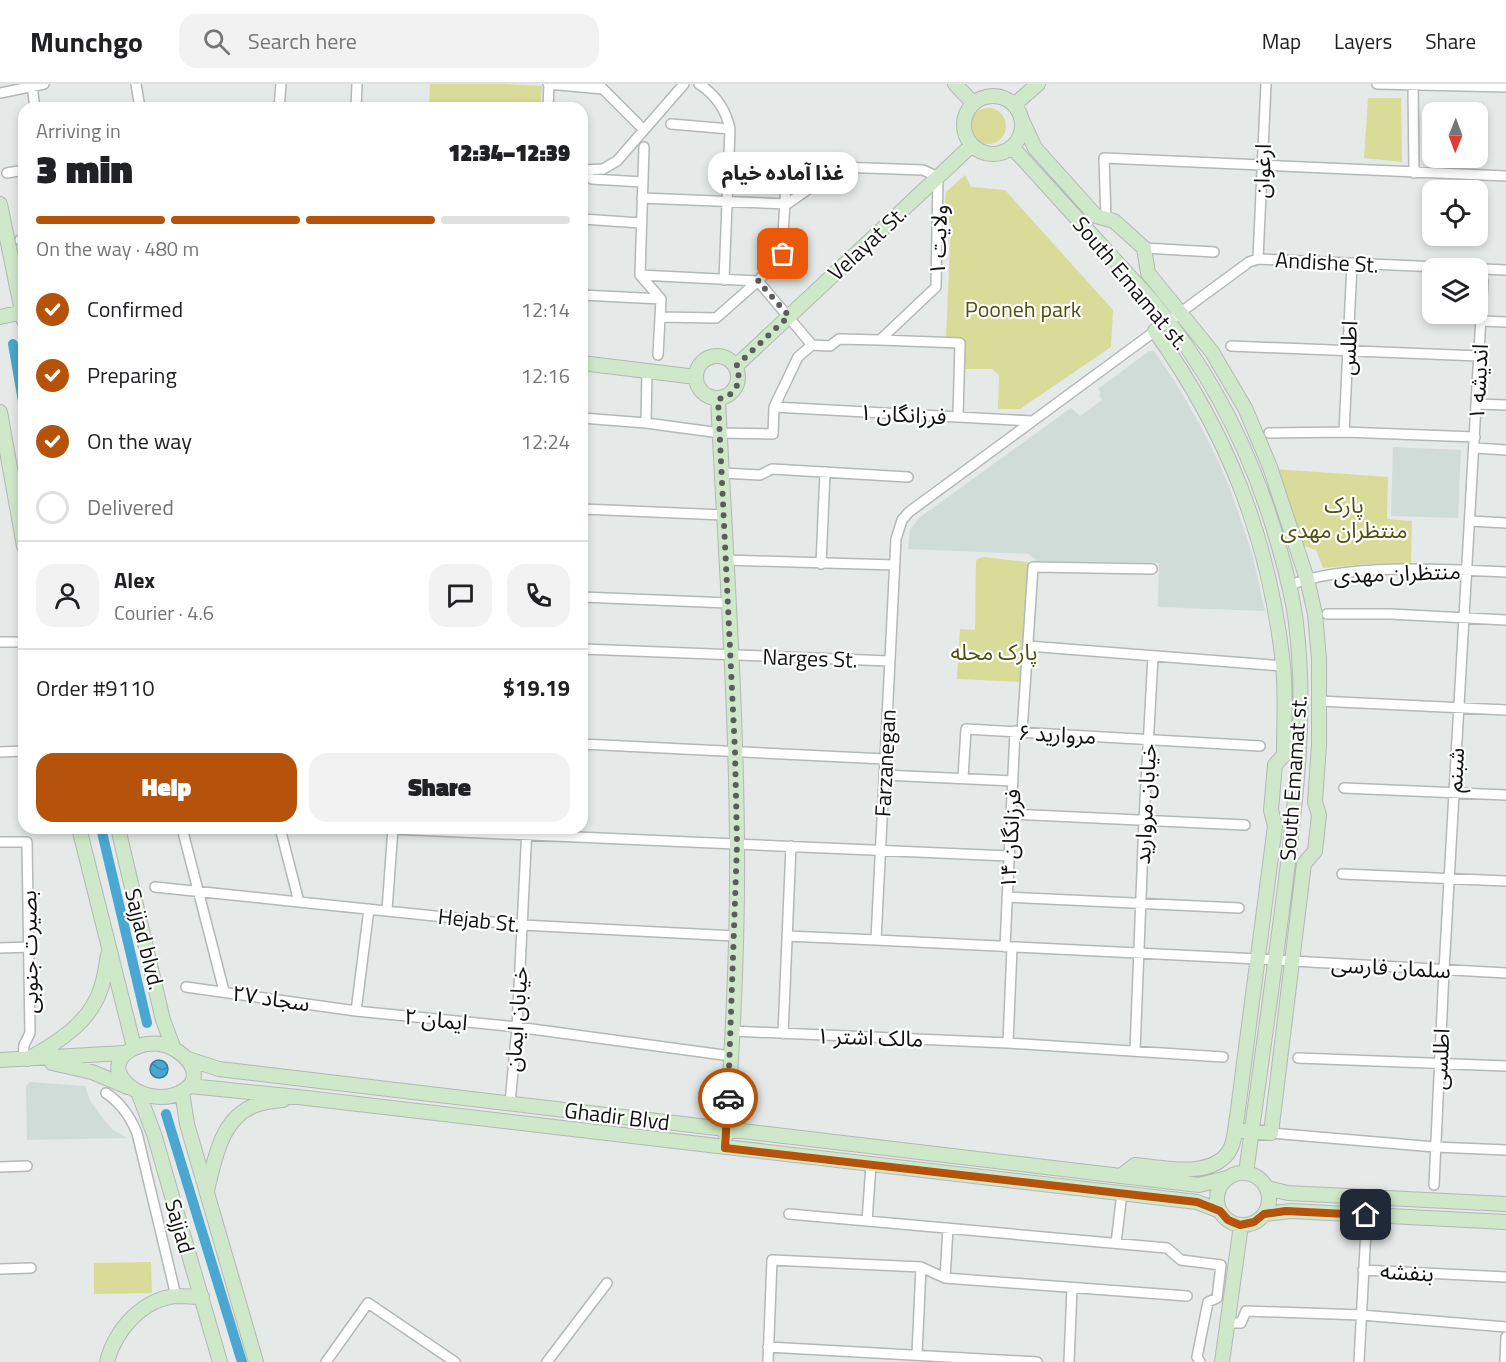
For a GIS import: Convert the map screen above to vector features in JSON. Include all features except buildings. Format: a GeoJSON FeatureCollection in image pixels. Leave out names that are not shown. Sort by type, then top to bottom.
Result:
{"type":"FeatureCollection","features":[{"type":"Feature","properties":{"kind":"main road"},"geometry":{"type":"LineString","coordinates":[[1014,105],[1038,84]]}},
{"type":"Feature","properties":{"kind":"main road"},"geometry":{"type":"LineString","coordinates":[[964,91],[980,98],[991,96],[1007,99],[1014,105],[1035,148],[1096,216],[1114,221],[1144,248],[1148,273],[1212,352],[1245,408],[1270,467],[1307,579],[1315,614],[1319,659],[1319,745],[1315,802],[1319,815],[1315,851],[1304,864],[1271,1133],[1235,1130]]}},
{"type":"Feature","properties":{"kind":"main road"},"geometry":{"type":"LineString","coordinates":[[964,91],[967,111],[964,129],[972,146],[980,151],[990,154],[999,153],[1012,147],[1020,136],[1022,120]]}},
{"type":"Feature","properties":{"kind":"main road","name":"Velayat St."},"geometry":{"type":"LineString","coordinates":[[736,366],[972,146]]}},
{"type":"Feature","properties":{"kind":"main road","name":"South Emamat st."},"geometry":{"type":"LineString","coordinates":[[1012,147],[1168,321],[1207,377],[1229,416],[1253,467],[1290,585],[1299,654],[1301,707],[1297,791],[1246,1173]]}},
{"type":"Feature","properties":{"kind":"main road"},"geometry":{"type":"LineString","coordinates":[[0,204],[18,291]]}},
{"type":"Feature","properties":{"kind":"main road"},"geometry":{"type":"LineString","coordinates":[[0,309],[18,314]]}},
{"type":"Feature","properties":{"kind":"main road"},"geometry":{"type":"LineString","coordinates":[[0,317],[18,315]]}},
{"type":"Feature","properties":{"kind":"main road"},"geometry":{"type":"LineString","coordinates":[[1121,1176],[1135,1165],[1199,1169],[1226,1155],[1232,1145],[1275,826],[1271,810],[1275,765],[1284,755],[1283,666],[1275,602],[1255,525],[1232,464],[1209,417],[1178,363],[1155,331]]}},
{"type":"Feature","properties":{"kind":"main road"},"geometry":{"type":"LineString","coordinates":[[711,357],[725,357],[736,366],[739,377],[736,389],[727,397],[718,399],[706,396],[701,391],[696,377],[700,364],[711,357]]}},
{"type":"Feature","properties":{"kind":"main road"},"geometry":{"type":"LineString","coordinates":[[588,364],[696,377]]}},
{"type":"Feature","properties":{"kind":"main road"},"geometry":{"type":"LineString","coordinates":[[718,399],[735,752],[737,844],[732,1031],[725,1148]]}},
{"type":"Feature","properties":{"kind":"main road"},"geometry":{"type":"LineString","coordinates":[[0,412],[18,512]]}},
{"type":"Feature","properties":{"kind":"main road"},"geometry":{"type":"LineString","coordinates":[[1275,602],[1293,601]]}},
{"type":"Feature","properties":{"kind":"main road"},"geometry":{"type":"LineString","coordinates":[[1274,789],[1297,791]]}},
{"type":"Feature","properties":{"kind":"main road"},"geometry":{"type":"LineString","coordinates":[[1292,831],[1317,833]]}},
{"type":"Feature","properties":{"kind":"main road","name":"Sajjad blvd."},"geometry":{"type":"LineString","coordinates":[[80,834],[109,952],[129,1050]]}},
{"type":"Feature","properties":{"kind":"main road","name":"Sajjad blvd."},"geometry":{"type":"LineString","coordinates":[[119,834],[163,1020],[174,1049]]}},
{"type":"Feature","properties":{"kind":"main road"},"geometry":{"type":"LineString","coordinates":[[25,1060],[62,1039],[86,1015],[101,990],[109,952]]}},
{"type":"Feature","properties":{"kind":"main road"},"geometry":{"type":"LineString","coordinates":[[0,1060],[25,1060],[129,1050],[146,1044],[160,1044],[174,1049],[188,1059],[193,1067],[194,1077],[186,1089],[165,1096],[151,1097],[92,1072],[65,1065],[25,1060]]}},
{"type":"Feature","properties":{"kind":"main road"},"geometry":{"type":"LineString","coordinates":[[129,1050],[117,1063],[118,1074],[134,1090]]}},
{"type":"Feature","properties":{"kind":"main road","name":"Ghadir Blvd"},"geometry":{"type":"LineString","coordinates":[[188,1059],[219,1069],[1199,1185],[1227,1178]]}},
{"type":"Feature","properties":{"kind":"main road","name":"Ghadir Blvd"},"geometry":{"type":"LineString","coordinates":[[186,1089],[298,1097],[1122,1193],[1197,1202],[1220,1211]]}},
{"type":"Feature","properties":{"kind":"main road","name":"Sajjad"},"geometry":{"type":"LineString","coordinates":[[186,1089],[188,1124],[256,1362]]}},
{"type":"Feature","properties":{"kind":"main road","name":"Sajjad"},"geometry":{"type":"LineString","coordinates":[[134,1090],[154,1134],[220,1362]]}},
{"type":"Feature","properties":{"kind":"main road"},"geometry":{"type":"LineString","coordinates":[[207,1192],[217,1151],[233,1120],[254,1105],[298,1097]]}},
{"type":"Feature","properties":{"kind":"main road"},"geometry":{"type":"LineString","coordinates":[[1264,1214],[1269,1201],[1267,1188],[1259,1178],[1239,1173],[1222,1183],[1217,1196],[1220,1211],[1228,1220],[1240,1225],[1254,1222],[1264,1214],[1290,1210],[1506,1222]]}},
{"type":"Feature","properties":{"kind":"main road"},"geometry":{"type":"LineString","coordinates":[[1267,1188],[1288,1193],[1506,1204]]}},
{"type":"Feature","properties":{"kind":"main road"},"geometry":{"type":"LineString","coordinates":[[1222,1362],[1240,1225]]}},
{"type":"Feature","properties":{"kind":"main road"},"geometry":{"type":"LineString","coordinates":[[106,1362],[116,1339],[130,1319],[157,1302],[176,1296],[202,1297]]}},
{"type":"Feature","properties":{"kind":"street"},"geometry":{"type":"LineString","coordinates":[[0,93],[44,84]]}},
{"type":"Feature","properties":{"kind":"street"},"geometry":{"type":"LineString","coordinates":[[136,84],[139,102]]}},
{"type":"Feature","properties":{"kind":"street"},"geometry":{"type":"LineString","coordinates":[[280,102],[281,84]]}},
{"type":"Feature","properties":{"kind":"street"},"geometry":{"type":"LineString","coordinates":[[356,102],[357,84]]}},
{"type":"Feature","properties":{"kind":"street"},"geometry":{"type":"LineString","coordinates":[[548,102],[549,84],[600,86],[644,130]]}},
{"type":"Feature","properties":{"kind":"street"},"geometry":{"type":"LineString","coordinates":[[588,171],[603,169],[617,160],[684,84]]}},
{"type":"Feature","properties":{"kind":"street"},"geometry":{"type":"LineString","coordinates":[[699,84],[716,98],[727,116],[730,129],[724,280]]}},
{"type":"Feature","properties":{"kind":"street","name":"ارغوان"},"geometry":{"type":"LineString","coordinates":[[1258,259],[1266,84]]}},
{"type":"Feature","properties":{"kind":"street"},"geometry":{"type":"LineString","coordinates":[[1377,84],[1506,87]]}},
{"type":"Feature","properties":{"kind":"street"},"geometry":{"type":"LineString","coordinates":[[1413,84],[1414,173]]}},
{"type":"Feature","properties":{"kind":"street"},"geometry":{"type":"LineString","coordinates":[[32,86],[34,102]]}},
{"type":"Feature","properties":{"kind":"street"},"geometry":{"type":"LineString","coordinates":[[670,124],[730,129]]}},
{"type":"Feature","properties":{"kind":"street"},"geometry":{"type":"LineString","coordinates":[[644,147],[640,274],[661,299],[658,355]]}},
{"type":"Feature","properties":{"kind":"street"},"geometry":{"type":"LineString","coordinates":[[1106,219],[1104,158],[1506,176]]}},
{"type":"Feature","properties":{"kind":"street"},"geometry":{"type":"LineString","coordinates":[[729,163],[923,170],[938,177]]}},
{"type":"Feature","properties":{"kind":"street"},"geometry":{"type":"LineString","coordinates":[[660,317],[716,318],[758,281],[783,254],[787,165]]}},
{"type":"Feature","properties":{"kind":"street"},"geometry":{"type":"LineString","coordinates":[[642,198],[787,204],[840,168]]}},
{"type":"Feature","properties":{"kind":"street"},"geometry":{"type":"LineString","coordinates":[[7,172],[18,171]]}},
{"type":"Feature","properties":{"kind":"street"},"geometry":{"type":"LineString","coordinates":[[588,176],[592,179],[642,183]]}},
{"type":"Feature","properties":{"kind":"street","name":"ولایت ۱"},"geometry":{"type":"LineString","coordinates":[[879,340],[936,287],[938,177]]}},
{"type":"Feature","properties":{"kind":"street"},"geometry":{"type":"LineString","coordinates":[[588,219],[641,223]]}},
{"type":"Feature","properties":{"kind":"street"},"geometry":{"type":"LineString","coordinates":[[1144,248],[1214,252]]}},
{"type":"Feature","properties":{"kind":"street","name":"Andishe St."},"geometry":{"type":"LineString","coordinates":[[1168,321],[1249,262],[1258,259],[1506,270]]}},
{"type":"Feature","properties":{"kind":"street","name":"اطلس"},"geometry":{"type":"LineString","coordinates":[[1344,432],[1352,263]]}},
{"type":"Feature","properties":{"kind":"street"},"geometry":{"type":"LineString","coordinates":[[640,274],[758,281],[812,345]]}},
{"type":"Feature","properties":{"kind":"street"},"geometry":{"type":"LineString","coordinates":[[588,295],[661,299]]}},
{"type":"Feature","properties":{"kind":"street","name":"Farzanegan"},"geometry":{"type":"LineString","coordinates":[[876,940],[894,566],[898,529],[902,520],[909,512],[1168,321]]}},
{"type":"Feature","properties":{"kind":"street"},"geometry":{"type":"LineString","coordinates":[[1488,321],[1506,322]]}},
{"type":"Feature","properties":{"kind":"street","name":"اندیشه ۱"},"geometry":{"type":"LineString","coordinates":[[1470,521],[1482,324]]}},
{"type":"Feature","properties":{"kind":"street"},"geometry":{"type":"LineString","coordinates":[[588,418],[646,423],[720,433],[773,434],[774,407],[798,357],[812,345],[830,346],[839,339],[960,344],[958,416]]}},
{"type":"Feature","properties":{"kind":"street"},"geometry":{"type":"LineString","coordinates":[[1231,346],[1479,356]]}},
{"type":"Feature","properties":{"kind":"street"},"geometry":{"type":"LineString","coordinates":[[646,423],[647,372]]}},
{"type":"Feature","properties":{"kind":"street"},"geometry":{"type":"LineString","coordinates":[[1477,404],[1506,405]]}},
{"type":"Feature","properties":{"kind":"street","name":"فرزانگان ۱"},"geometry":{"type":"LineString","coordinates":[[774,407],[1032,422]]}},
{"type":"Feature","properties":{"kind":"street"},"geometry":{"type":"LineString","coordinates":[[1269,433],[1303,431],[1475,437]]}},
{"type":"Feature","properties":{"kind":"street"},"geometry":{"type":"LineString","coordinates":[[1475,448],[1506,450]]}},
{"type":"Feature","properties":{"kind":"street"},"geometry":{"type":"LineString","coordinates":[[722,474],[760,475],[772,469],[908,477]]}},
{"type":"Feature","properties":{"kind":"street"},"geometry":{"type":"LineString","coordinates":[[821,564],[825,472]]}},
{"type":"Feature","properties":{"kind":"street"},"geometry":{"type":"LineString","coordinates":[[588,509],[723,515]]}},
{"type":"Feature","properties":{"kind":"street"},"geometry":{"type":"LineString","coordinates":[[1470,521],[1506,523]]}},
{"type":"Feature","properties":{"kind":"street","name":"شبنم"},"geometry":{"type":"LineString","coordinates":[[1444,970],[1470,521]]}},
{"type":"Feature","properties":{"kind":"street"},"geometry":{"type":"LineString","coordinates":[[726,560],[894,566]]}},
{"type":"Feature","properties":{"kind":"street","name":"فرزانگان ۱۴"},"geometry":{"type":"LineString","coordinates":[[1008,1043],[1007,897],[1011,814],[1018,731],[1029,646],[1033,567],[1152,569]]}},
{"type":"Feature","properties":{"kind":"street","name":"منتظران مهدی"},"geometry":{"type":"LineString","coordinates":[[1290,585],[1307,579],[1358,572],[1466,570],[1506,572]]}},
{"type":"Feature","properties":{"kind":"street"},"geometry":{"type":"LineString","coordinates":[[588,597],[728,603]]}},
{"type":"Feature","properties":{"kind":"street"},"geometry":{"type":"LineString","coordinates":[[1327,614],[1390,614],[1506,620]]}},
{"type":"Feature","properties":{"kind":"street"},"geometry":{"type":"LineString","coordinates":[[0,642],[16,642]]}},
{"type":"Feature","properties":{"kind":"street"},"geometry":{"type":"LineString","coordinates":[[1029,646],[1283,666]]}},
{"type":"Feature","properties":{"kind":"street","name":"Narges St."},"geometry":{"type":"LineString","coordinates":[[588,649],[890,661]]}},
{"type":"Feature","properties":{"kind":"street","name":"خیابان مروارید"},"geometry":{"type":"LineString","coordinates":[[1135,1051],[1153,656]]}},
{"type":"Feature","properties":{"kind":"street"},"geometry":{"type":"LineString","coordinates":[[1319,701],[1506,710]]}},
{"type":"Feature","properties":{"kind":"street","name":"مروارید ۶"},"geometry":{"type":"LineString","coordinates":[[963,778],[966,729],[1260,746]]}},
{"type":"Feature","properties":{"kind":"street"},"geometry":{"type":"LineString","coordinates":[[588,744],[885,759]]}},
{"type":"Feature","properties":{"kind":"street"},"geometry":{"type":"LineString","coordinates":[[0,752],[18,751]]}},
{"type":"Feature","properties":{"kind":"street"},"geometry":{"type":"LineString","coordinates":[[884,775],[1013,781]]}},
{"type":"Feature","properties":{"kind":"street"},"geometry":{"type":"LineString","coordinates":[[1344,788],[1506,795]]}},
{"type":"Feature","properties":{"kind":"street"},"geometry":{"type":"LineString","coordinates":[[1011,814],[1245,825]]}},
{"type":"Feature","properties":{"kind":"street"},"geometry":{"type":"LineString","coordinates":[[184,834],[224,992]]}},
{"type":"Feature","properties":{"kind":"street"},"geometry":{"type":"LineString","coordinates":[[282,834],[299,902]]}},
{"type":"Feature","properties":{"kind":"street"},"geometry":{"type":"LineString","coordinates":[[387,910],[393,834]]}},
{"type":"Feature","properties":{"kind":"street","name":"خیابان ایمان"},"geometry":{"type":"LineString","coordinates":[[510,1103],[517,1027],[527,834]]}},
{"type":"Feature","properties":{"kind":"street"},"geometry":{"type":"LineString","coordinates":[[554,834],[633,840],[1009,856]]}},
{"type":"Feature","properties":{"kind":"street","name":"بصیرت جنوبی"},"geometry":{"type":"LineString","coordinates":[[0,842],[27,842],[30,1033],[24,1045],[25,1060]]}},
{"type":"Feature","properties":{"kind":"street"},"geometry":{"type":"LineString","coordinates":[[783,1034],[791,846]]}},
{"type":"Feature","properties":{"kind":"street"},"geometry":{"type":"LineString","coordinates":[[1342,874],[1506,881]]}},
{"type":"Feature","properties":{"kind":"street","name":"Hejab St."},"geometry":{"type":"LineString","coordinates":[[155,887],[522,925],[735,936]]}},
{"type":"Feature","properties":{"kind":"street"},"geometry":{"type":"LineString","coordinates":[[1007,897],[1239,908]]}},
{"type":"Feature","properties":{"kind":"street"},"geometry":{"type":"LineString","coordinates":[[356,1011],[369,909]]}},
{"type":"Feature","properties":{"kind":"street"},"geometry":{"type":"LineString","coordinates":[[787,936],[1275,960]]}},
{"type":"Feature","properties":{"kind":"street"},"geometry":{"type":"LineString","coordinates":[[0,948],[30,947]]}},
{"type":"Feature","properties":{"kind":"street","name":"سلمان فارسی"},"geometry":{"type":"LineString","coordinates":[[1275,960],[1506,974]]}},
{"type":"Feature","properties":{"kind":"street","name":"اطلسی"},"geometry":{"type":"LineString","coordinates":[[1434,1185],[1444,970]]}},
{"type":"Feature","properties":{"kind":"street","name":"سجاد ۲۷"},"geometry":{"type":"LineString","coordinates":[[186,987],[356,1011]]}},
{"type":"Feature","properties":{"kind":"street","name":"ایمان ۲"},"geometry":{"type":"LineString","coordinates":[[356,1011],[517,1027],[731,1056]]}},
{"type":"Feature","properties":{"kind":"street","name":"مالک اشتر ۱"},"geometry":{"type":"LineString","coordinates":[[732,1031],[1008,1043],[1223,1057]]}},
{"type":"Feature","properties":{"kind":"street"},"geometry":{"type":"LineString","coordinates":[[1298,1058],[1506,1066]]}},
{"type":"Feature","properties":{"kind":"street"},"geometry":{"type":"LineString","coordinates":[[106,1093],[121,1106],[132,1121],[137,1133],[176,1296]]}},
{"type":"Feature","properties":{"kind":"street"},"geometry":{"type":"LineString","coordinates":[[1271,1133],[1436,1147],[1506,1150]]}},
{"type":"Feature","properties":{"kind":"street"},"geometry":{"type":"LineString","coordinates":[[867,1221],[872,1165]]}},
{"type":"Feature","properties":{"kind":"street"},"geometry":{"type":"LineString","coordinates":[[0,1167],[27,1166]]}},
{"type":"Feature","properties":{"kind":"street"},"geometry":{"type":"LineString","coordinates":[[1116,1243],[1122,1193]]}},
{"type":"Feature","properties":{"kind":"street"},"geometry":{"type":"LineString","coordinates":[[789,1214],[1167,1248],[1181,1260],[1221,1265],[1217,1298],[1208,1302],[1206,1311],[1197,1357],[1200,1362]]}},
{"type":"Feature","properties":{"kind":"street"},"geometry":{"type":"LineString","coordinates":[[945,1278],[948,1228]]}},
{"type":"Feature","properties":{"kind":"street"},"geometry":{"type":"LineString","coordinates":[[1363,1270],[1366,1229]]}},
{"type":"Feature","properties":{"kind":"street"},"geometry":{"type":"LineString","coordinates":[[768,1362],[772,1260],[921,1267],[945,1278],[1187,1296]]}},
{"type":"Feature","properties":{"kind":"street"},"geometry":{"type":"LineString","coordinates":[[917,1354],[921,1267]]}},
{"type":"Feature","properties":{"kind":"street"},"geometry":{"type":"LineString","coordinates":[[0,1269],[31,1268]]}},
{"type":"Feature","properties":{"kind":"street","name":"بنفشه"},"geometry":{"type":"LineString","coordinates":[[1359,1362],[1363,1270],[1506,1276]]}},
{"type":"Feature","properties":{"kind":"street"},"geometry":{"type":"LineString","coordinates":[[547,1362],[607,1283]]}},
{"type":"Feature","properties":{"kind":"street"},"geometry":{"type":"LineString","coordinates":[[1069,1362],[1072,1288]]}},
{"type":"Feature","properties":{"kind":"street"},"geometry":{"type":"LineString","coordinates":[[326,1362],[368,1303],[455,1362]]}},
{"type":"Feature","properties":{"kind":"street"},"geometry":{"type":"LineString","coordinates":[[1228,1323],[1241,1323],[1246,1311],[1361,1315],[1506,1327]]}},
{"type":"Feature","properties":{"kind":"street"},"geometry":{"type":"LineString","coordinates":[[1505,1362],[1506,1336]]}},
{"type":"Feature","properties":{"kind":"street"},"geometry":{"type":"LineString","coordinates":[[768,1347],[886,1357],[917,1354],[1036,1362]]}},
{"type":"Feature","properties":{"kind":"shaded area"},"geometry":{"type":"Polygon","coordinates":[[[1149,351],[1154,351],[1174,380],[1220,465],[1252,553],[1265,611],[1158,607],[1159,563],[1037,561],[1029,554],[908,549],[910,530],[919,518],[1071,408],[1080,416],[1102,400],[1098,389],[1149,351]]]}},
{"type":"Feature","properties":{"kind":"shaded area"},"geometry":{"type":"Polygon","coordinates":[[[1393,447],[1461,450],[1458,518],[1391,516],[1393,447]]]}},
{"type":"Feature","properties":{"kind":"shaded area"},"geometry":{"type":"Polygon","coordinates":[[[30,1082],[85,1086],[90,1100],[100,1115],[113,1130],[127,1138],[27,1140],[26,1086],[30,1082]]]}},
{"type":"Feature","properties":{"kind":"green space"},"geometry":{"type":"Polygon","coordinates":[[[430,84],[542,86],[541,102],[429,102],[430,84]]]}},
{"type":"Feature","properties":{"kind":"green space"},"geometry":{"type":"Polygon","coordinates":[[[1368,98],[1401,98],[1402,162],[1364,158],[1368,98]]]}},
{"type":"Feature","properties":{"kind":"green space"},"geometry":{"type":"Polygon","coordinates":[[[988,108],[1001,113],[1006,126],[1001,139],[988,144],[975,139],[970,126],[975,113],[988,108]]]}},
{"type":"Feature","properties":{"kind":"green space","name":"Pooneh park"},"geometry":{"type":"Polygon","coordinates":[[[965,175],[971,187],[1005,190],[1113,310],[1111,347],[1020,409],[998,409],[999,375],[992,369],[963,369],[964,338],[946,337],[951,224],[944,217],[946,192],[965,175]]]}},
{"type":"Feature","properties":{"kind":"green space","name":"پارک منتظران مهدی"},"geometry":{"type":"Polygon","coordinates":[[[1274,469],[1388,477],[1387,519],[1412,521],[1411,563],[1323,568],[1316,550],[1300,544],[1274,469]]]}},
{"type":"Feature","properties":{"kind":"green space","name":"پارک محله"},"geometry":{"type":"Polygon","coordinates":[[[983,557],[1028,562],[1029,565],[1022,682],[957,679],[960,629],[975,630],[976,562],[977,559],[983,557]]]}},
{"type":"Feature","properties":{"kind":"green space"},"geometry":{"type":"Polygon","coordinates":[[[151,1262],[152,1293],[94,1294],[94,1263],[151,1262]]]}},
{"type":"Feature","properties":{"kind":"water"},"geometry":{"type":"Polygon","coordinates":[[[155,1060],[163,1060],[168,1065],[166,1076],[155,1078],[150,1073],[150,1065],[155,1060]]]}},
{"type":"Feature","properties":{"kind":"waterway"},"geometry":{"type":"LineString","coordinates":[[13,344],[18,373]]}},
{"type":"Feature","properties":{"kind":"waterway"},"geometry":{"type":"LineString","coordinates":[[102,834],[147,1023]]}},
{"type":"Feature","properties":{"kind":"waterway"},"geometry":{"type":"LineString","coordinates":[[166,1114],[242,1362]]}},
{"type":"Feature","properties":{"kind":"way so far"},"geometry":{"type":"LineString","coordinates":[[728,1098],[734,983],[737,844],[735,752],[718,399],[727,397],[736,389],[739,377],[736,366],[789,316],[758,281],[783,254]]}},
{"type":"Feature","properties":{"kind":"place","name":"غذا آماده خیام"},"geometry":{"type":"Point","coordinates":[783,254]}},
{"type":"Feature","properties":{"kind":"route"},"geometry":{"type":"LineString","coordinates":[[728,1098],[725,1148],[1197,1202],[1220,1211],[1228,1220],[1240,1225],[1254,1222],[1264,1214],[1290,1210],[1366,1215]]}}]}
